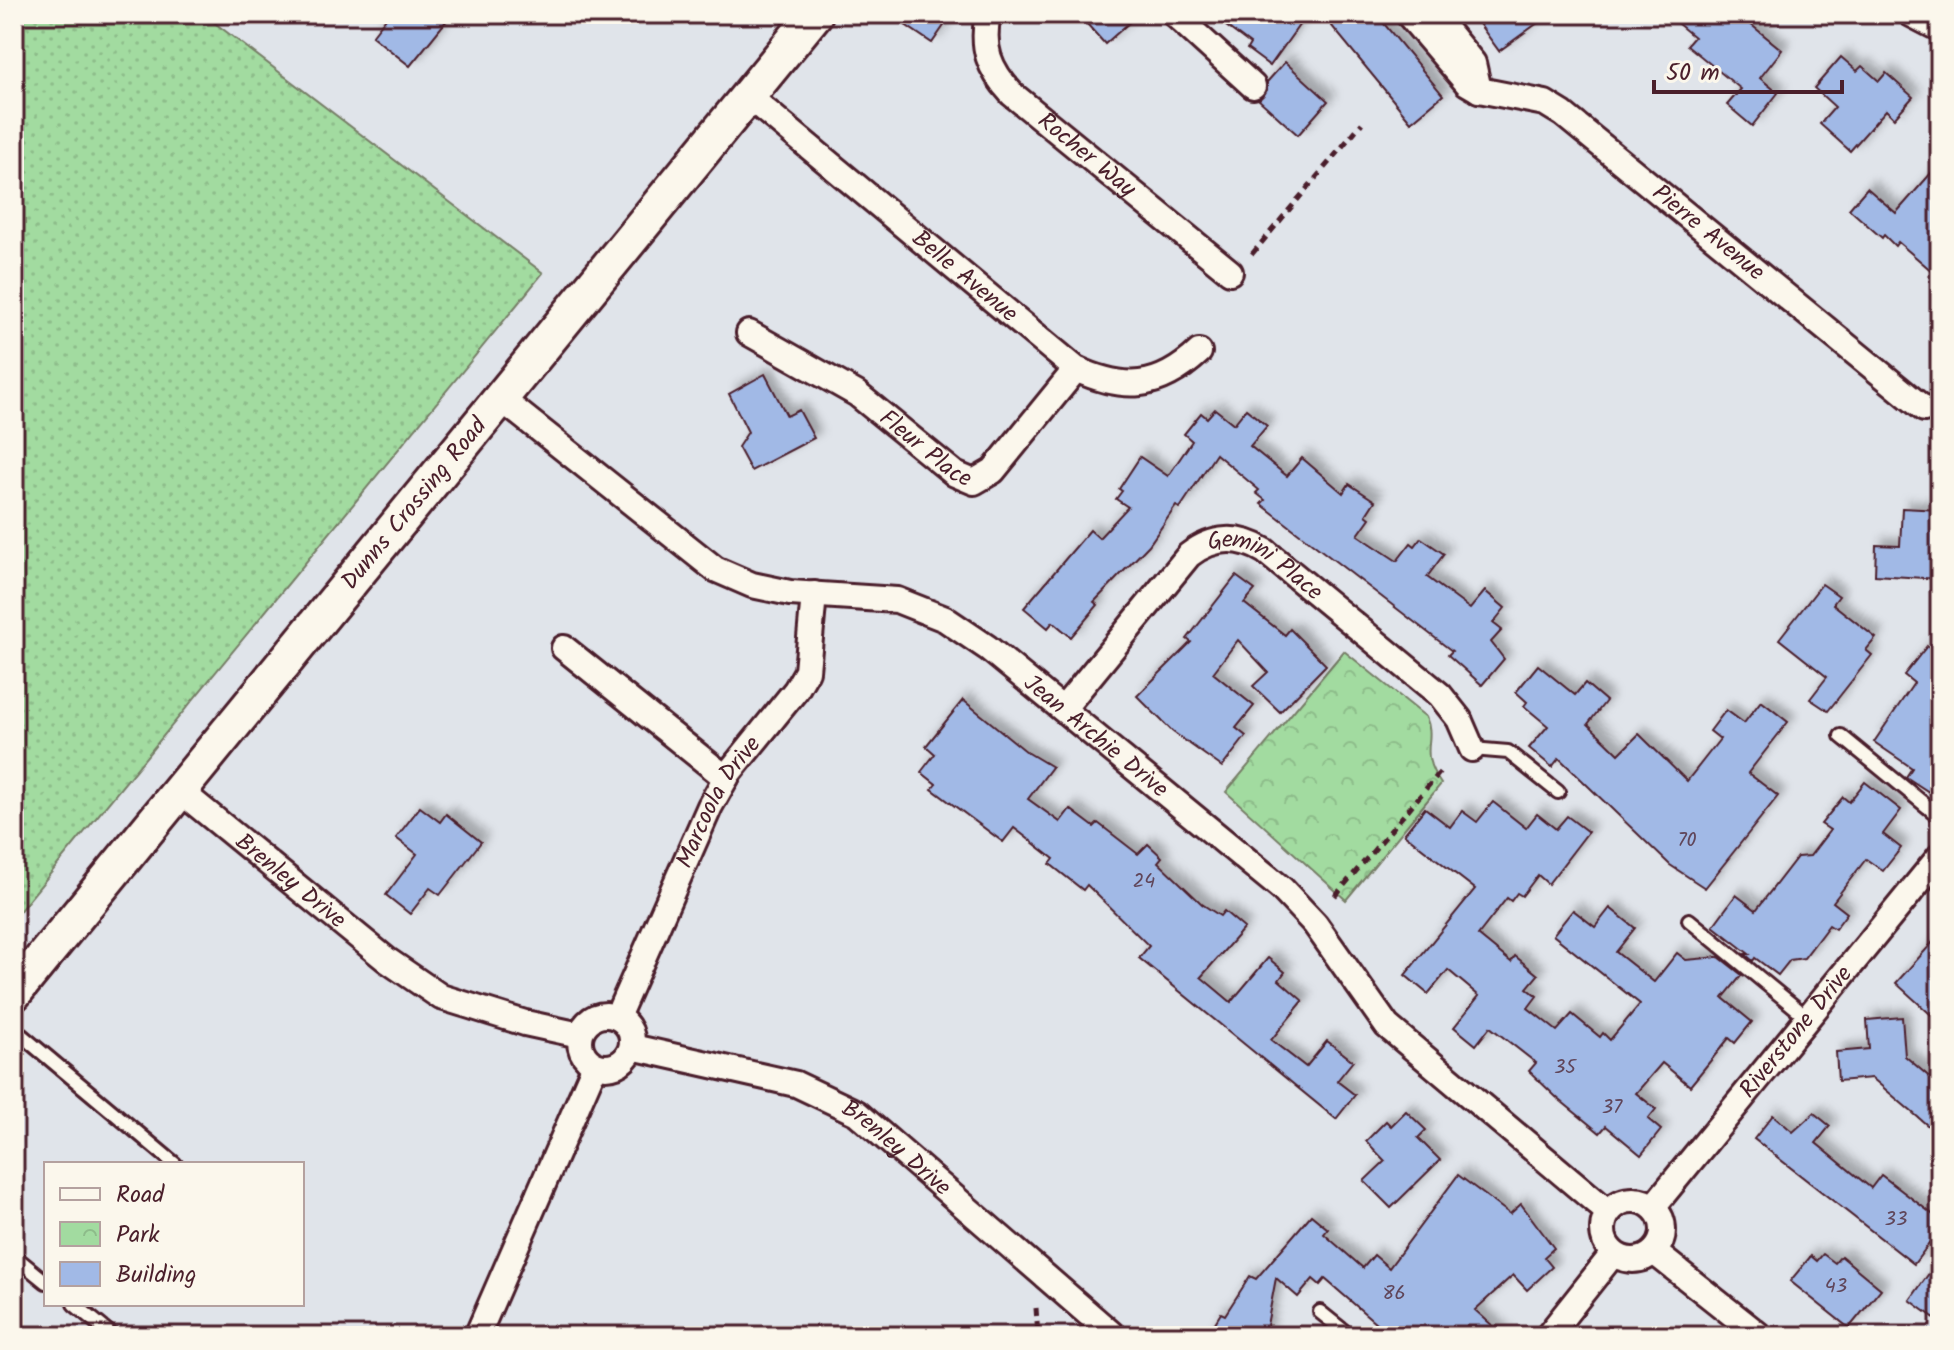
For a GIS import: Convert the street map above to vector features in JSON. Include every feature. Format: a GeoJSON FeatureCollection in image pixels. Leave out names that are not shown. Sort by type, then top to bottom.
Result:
{"type":"FeatureCollection","features":[{"type":"Feature","properties":{"kind":"street","name":"Dunns Crossing Road"},"geometry":{"type":"LineString","coordinates":[[14,993],[815,14]]}},
{"type":"Feature","properties":{"kind":"street","name":"Rocher Way"},"geometry":{"type":"LineString","coordinates":[[988,14],[984,34],[986,55],[995,75],[1012,94],[1230,272]]}},
{"type":"Feature","properties":{"kind":"street"},"geometry":{"type":"LineString","coordinates":[[1174,14],[1253,86]]}},
{"type":"Feature","properties":{"kind":"street"},"geometry":{"type":"LineString","coordinates":[[1408,14],[1467,83],[1479,90]]}},
{"type":"Feature","properties":{"kind":"street"},"geometry":{"type":"LineString","coordinates":[[1433,14],[1473,63],[1479,90]]}},
{"type":"Feature","properties":{"kind":"street"},"geometry":{"type":"LineString","coordinates":[[1911,14],[1940,29]]}},
{"type":"Feature","properties":{"kind":"street","name":"Pierre Avenue"},"geometry":{"type":"LineString","coordinates":[[1479,90],[1545,103],[1563,114],[1924,409]]}},
{"type":"Feature","properties":{"kind":"street","name":"Belle Avenue"},"geometry":{"type":"LineString","coordinates":[[748,96],[1076,369],[1119,386],[1172,374],[1199,352]]}},
{"type":"Feature","properties":{"kind":"street","name":"Fleur Place"},"geometry":{"type":"LineString","coordinates":[[749,333],[857,394],[955,474],[974,482],[993,471],[1076,369]]}},
{"type":"Feature","properties":{"kind":"street","name":"Jean Archie Drive"},"geometry":{"type":"LineString","coordinates":[[500,398],[715,569],[752,585],[814,594],[867,595],[919,606],[988,648],[1282,889],[1315,924],[1387,1026],[1608,1212]]}},
{"type":"Feature","properties":{"kind":"street","name":"Gemini Place"},"geometry":{"type":"LineString","coordinates":[[1063,709],[1189,555],[1213,541],[1240,540],[1265,551],[1440,695],[1459,719],[1472,749]]}},
{"type":"Feature","properties":{"kind":"street","name":"Marcoola Drive"},"geometry":{"type":"LineString","coordinates":[[617,1017],[710,806],[726,778],[807,671],[814,594]]}},
{"type":"Feature","properties":{"kind":"street"},"geometry":{"type":"LineString","coordinates":[[564,648],[726,778]]}},
{"type":"Feature","properties":{"kind":"street","name":"Brenley Drive"},"geometry":{"type":"LineString","coordinates":[[179,790],[387,960],[441,997],[525,1023],[580,1035]]}},
{"type":"Feature","properties":{"kind":"street","name":"Riverstone Drive"},"geometry":{"type":"LineString","coordinates":[[1653,1207],[1940,856]]}},
{"type":"Feature","properties":{"kind":"street"},"geometry":{"type":"LineString","coordinates":[[594,1017],[617,1017],[629,1029],[632,1047],[618,1065],[595,1065],[581,1049],[580,1035],[594,1017]]}},
{"type":"Feature","properties":{"kind":"street","name":"Brenley Drive"},"geometry":{"type":"LineString","coordinates":[[632,1047],[796,1084],[857,1113],[1114,1336]]}},
{"type":"Feature","properties":{"kind":"street"},"geometry":{"type":"LineString","coordinates":[[477,1336],[595,1065]]}},
{"type":"Feature","properties":{"kind":"street"},"geometry":{"type":"LineString","coordinates":[[1634,1200],[1653,1207],[1663,1230],[1654,1252],[1638,1260],[1613,1254],[1603,1229],[1608,1212],[1625,1201],[1634,1200]]}},
{"type":"Feature","properties":{"kind":"street"},"geometry":{"type":"LineString","coordinates":[[1654,1252],[1760,1336]]}},
{"type":"Feature","properties":{"kind":"street"},"geometry":{"type":"LineString","coordinates":[[1548,1336],[1613,1254]]}},
{"type":"Feature","properties":{"kind":"lane"},"geometry":{"type":"LineString","coordinates":[[1841,736],[1940,817]]}},
{"type":"Feature","properties":{"kind":"lane"},"geometry":{"type":"LineString","coordinates":[[1472,749],[1508,752],[1558,792]]}},
{"type":"Feature","properties":{"kind":"lane"},"geometry":{"type":"LineString","coordinates":[[1689,920],[1808,1018]]}},
{"type":"Feature","properties":{"kind":"lane"},"geometry":{"type":"LineString","coordinates":[[14,1029],[173,1162]]}},
{"type":"Feature","properties":{"kind":"lane"},"geometry":{"type":"LineString","coordinates":[[14,1256],[44,1280]]}},
{"type":"Feature","properties":{"kind":"lane"},"geometry":{"type":"LineString","coordinates":[[76,1306],[113,1336]]}},
{"type":"Feature","properties":{"kind":"lane"},"geometry":{"type":"LineString","coordinates":[[1320,1312],[1350,1336]]}},
{"type":"Feature","properties":{"kind":"path"},"geometry":{"type":"LineString","coordinates":[[1252,254],[1362,123]]}},
{"type":"Feature","properties":{"kind":"path"},"geometry":{"type":"LineString","coordinates":[[1335,896],[1441,771]]}},
{"type":"Feature","properties":{"kind":"path"},"geometry":{"type":"LineString","coordinates":[[1036,1308],[1038,1336]]}},
{"type":"Feature","properties":{"kind":"path"},"geometry":{"type":"LineString","coordinates":[[1054,1336],[1067,1335]]}},
{"type":"Feature","properties":{"kind":"green space"},"geometry":{"type":"Polygon","coordinates":[[[14,14],[203,14],[543,273],[14,918],[14,14]]]}},
{"type":"Feature","properties":{"kind":"green space"},"geometry":{"type":"Polygon","coordinates":[[[1344,651],[1426,717],[1430,734],[1430,763],[1441,784],[1346,900],[1226,792],[1344,651]]]}},
{"type":"Feature","properties":{"kind":"building"},"geometry":{"type":"Polygon","coordinates":[[[389,14],[452,14],[410,66],[372,36],[389,14]]]}},
{"type":"Feature","properties":{"kind":"building"},"geometry":{"type":"Polygon","coordinates":[[[889,14],[952,14],[932,43],[889,14]]]}},
{"type":"Feature","properties":{"kind":"building"},"geometry":{"type":"Polygon","coordinates":[[[1078,14],[1139,14],[1105,44],[1078,14]]]}},
{"type":"Feature","properties":{"kind":"building"},"geometry":{"type":"Polygon","coordinates":[[[1210,14],[1307,14],[1270,66],[1247,49],[1250,44],[1210,14]]]}},
{"type":"Feature","properties":{"kind":"building"},"geometry":{"type":"Polygon","coordinates":[[[1322,14],[1376,14],[1443,95],[1411,122],[1322,14]]]}},
{"type":"Feature","properties":{"kind":"building"},"geometry":{"type":"Polygon","coordinates":[[[1472,14],[1550,14],[1499,51],[1472,14]]]}},
{"type":"Feature","properties":{"kind":"building"},"geometry":{"type":"Polygon","coordinates":[[[1666,14],[1738,14],[1782,50],[1760,78],[1778,93],[1752,126],[1727,105],[1741,89],[1687,45],[1694,37],[1666,14]]]}},
{"type":"Feature","properties":{"kind":"building"},"geometry":{"type":"Polygon","coordinates":[[[1841,57],[1857,71],[1862,66],[1879,81],[1886,73],[1913,97],[1894,118],[1886,110],[1850,151],[1820,124],[1835,107],[1814,88],[1841,57]]]}},
{"type":"Feature","properties":{"kind":"building"},"geometry":{"type":"Polygon","coordinates":[[[1285,62],[1328,101],[1298,135],[1259,100],[1267,90],[1267,82],[1285,62]]]}},
{"type":"Feature","properties":{"kind":"building"},"geometry":{"type":"Polygon","coordinates":[[[1940,163],[1940,278],[1898,242],[1895,246],[1884,235],[1882,238],[1849,209],[1867,188],[1896,213],[1940,163]]]}},
{"type":"Feature","properties":{"kind":"building"},"geometry":{"type":"Polygon","coordinates":[[[765,374],[787,416],[799,410],[814,438],[751,471],[738,447],[748,432],[729,394],[765,374]]]}},
{"type":"Feature","properties":{"kind":"building"},"geometry":{"type":"Polygon","coordinates":[[[1215,409],[1234,424],[1246,409],[1267,426],[1250,446],[1287,476],[1302,458],[1343,493],[1349,484],[1375,501],[1366,515],[1370,518],[1358,535],[1397,561],[1411,543],[1415,546],[1421,538],[1444,554],[1427,577],[1470,609],[1485,591],[1505,608],[1493,623],[1502,630],[1491,642],[1504,659],[1482,685],[1448,655],[1452,651],[1261,504],[1265,500],[1256,493],[1259,490],[1216,454],[1180,508],[1176,506],[1149,545],[1094,602],[1098,605],[1071,637],[1053,622],[1048,628],[1024,608],[1090,530],[1099,538],[1128,507],[1116,499],[1140,457],[1168,476],[1192,441],[1184,434],[1201,413],[1207,418],[1215,409]]]}},
{"type":"Feature","properties":{"kind":"building"},"geometry":{"type":"Polygon","coordinates":[[[1902,508],[1940,510],[1940,579],[1875,575],[1876,545],[1900,546],[1902,508]]]}},
{"type":"Feature","properties":{"kind":"building"},"geometry":{"type":"Polygon","coordinates":[[[1236,576],[1255,590],[1244,603],[1285,635],[1290,629],[1326,665],[1280,712],[1253,686],[1268,672],[1238,640],[1213,673],[1254,706],[1236,728],[1246,736],[1222,767],[1173,732],[1137,696],[1191,642],[1187,639],[1236,576]]]}},
{"type":"Feature","properties":{"kind":"building"},"geometry":{"type":"Polygon","coordinates":[[[1822,584],[1839,596],[1833,604],[1876,638],[1866,650],[1872,655],[1828,711],[1810,699],[1827,677],[1779,639],[1822,584]]]}},
{"type":"Feature","properties":{"kind":"building"},"geometry":{"type":"Polygon","coordinates":[[[1927,646],[1940,657],[1940,782],[1932,794],[1906,777],[1912,768],[1874,742],[1914,683],[1904,675],[1927,646]]]}},
{"type":"Feature","properties":{"kind":"building"},"geometry":{"type":"Polygon","coordinates":[[[1538,665],[1575,695],[1585,683],[1606,701],[1588,724],[1619,754],[1639,734],[1687,781],[1720,739],[1710,731],[1726,710],[1744,723],[1761,701],[1788,722],[1748,773],[1778,796],[1705,888],[1670,865],[1559,758],[1552,767],[1529,748],[1548,726],[1524,706],[1527,702],[1516,692],[1538,665]]]}},
{"type":"Feature","properties":{"kind":"building"},"geometry":{"type":"Polygon","coordinates":[[[963,700],[1027,752],[1052,767],[1028,799],[1060,822],[1070,809],[1094,827],[1098,823],[1138,854],[1148,844],[1162,857],[1158,862],[1202,904],[1220,916],[1224,911],[1244,928],[1201,977],[1231,1002],[1268,958],[1285,972],[1279,980],[1303,1001],[1271,1040],[1306,1067],[1327,1041],[1353,1061],[1337,1081],[1355,1095],[1336,1119],[1139,958],[1149,946],[1087,885],[1083,890],[1050,864],[1054,859],[1014,828],[1003,842],[932,789],[936,784],[921,772],[935,754],[926,746],[963,700]]]}},
{"type":"Feature","properties":{"kind":"building"},"geometry":{"type":"Polygon","coordinates":[[[1865,782],[1901,810],[1883,834],[1901,848],[1883,871],[1866,859],[1833,902],[1847,913],[1835,929],[1829,925],[1804,958],[1790,960],[1778,975],[1755,958],[1753,961],[1745,954],[1749,954],[1713,926],[1736,895],[1756,910],[1797,857],[1810,856],[1830,830],[1821,824],[1843,797],[1849,802],[1865,782]]]}},
{"type":"Feature","properties":{"kind":"building"},"geometry":{"type":"Polygon","coordinates":[[[1493,802],[1526,828],[1537,814],[1556,829],[1567,816],[1588,832],[1548,884],[1538,875],[1522,896],[1517,893],[1511,901],[1507,898],[1478,935],[1511,962],[1515,956],[1538,975],[1527,988],[1537,996],[1528,1008],[1557,1031],[1572,1014],[1600,1037],[1603,1033],[1610,1040],[1640,1004],[1553,935],[1573,910],[1595,927],[1610,908],[1635,928],[1616,952],[1654,982],[1677,953],[1686,960],[1719,957],[1742,975],[1723,998],[1752,1022],[1735,1043],[1729,1038],[1690,1086],[1662,1063],[1636,1093],[1656,1109],[1648,1119],[1661,1130],[1641,1155],[1606,1126],[1600,1133],[1556,1097],[1529,1071],[1536,1063],[1490,1027],[1476,1045],[1454,1027],[1479,996],[1448,970],[1428,994],[1405,975],[1475,889],[1404,834],[1425,808],[1450,827],[1462,811],[1477,822],[1493,802]]]}},
{"type":"Feature","properties":{"kind":"building"},"geometry":{"type":"Polygon","coordinates":[[[420,807],[440,822],[446,814],[481,842],[440,895],[430,888],[410,914],[386,895],[417,854],[396,838],[420,807]]]}},
{"type":"Feature","properties":{"kind":"building"},"geometry":{"type":"Polygon","coordinates":[[[1940,934],[1940,1023],[1896,983],[1940,934]]]}},
{"type":"Feature","properties":{"kind":"building"},"geometry":{"type":"Polygon","coordinates":[[[1902,1017],[1905,1056],[1940,1086],[1940,1136],[1872,1078],[1838,1081],[1836,1052],[1869,1049],[1867,1020],[1902,1017]]]}},
{"type":"Feature","properties":{"kind":"building"},"geometry":{"type":"Polygon","coordinates":[[[1406,1111],[1426,1130],[1418,1138],[1440,1160],[1391,1208],[1364,1181],[1385,1161],[1366,1141],[1386,1121],[1391,1126],[1406,1111]]]}},
{"type":"Feature","properties":{"kind":"building"},"geometry":{"type":"Polygon","coordinates":[[[1814,1113],[1830,1126],[1816,1143],[1871,1188],[1881,1175],[1940,1220],[1940,1229],[1914,1264],[1754,1139],[1773,1115],[1793,1132],[1814,1113]]]}},
{"type":"Feature","properties":{"kind":"building"},"geometry":{"type":"Polygon","coordinates":[[[1458,1175],[1510,1214],[1521,1204],[1554,1248],[1544,1257],[1552,1267],[1527,1290],[1513,1275],[1475,1310],[1504,1336],[1391,1336],[1325,1279],[1320,1285],[1313,1279],[1298,1297],[1276,1278],[1265,1336],[1207,1336],[1250,1276],[1256,1279],[1311,1215],[1328,1229],[1324,1234],[1363,1268],[1374,1255],[1389,1268],[1458,1175]]]}},
{"type":"Feature","properties":{"kind":"building"},"geometry":{"type":"Polygon","coordinates":[[[1823,1254],[1835,1263],[1841,1256],[1881,1289],[1849,1328],[1790,1281],[1811,1256],[1817,1261],[1823,1254]]]}},
{"type":"Feature","properties":{"kind":"building"},"geometry":{"type":"Polygon","coordinates":[[[1940,1258],[1940,1322],[1910,1300],[1940,1258]]]}}]}
